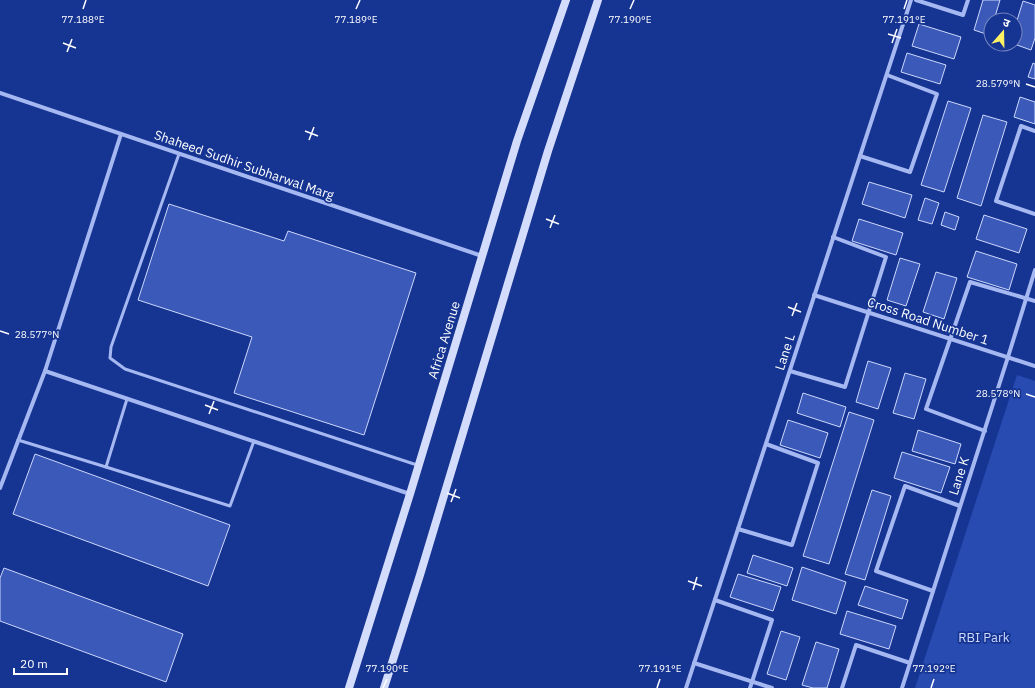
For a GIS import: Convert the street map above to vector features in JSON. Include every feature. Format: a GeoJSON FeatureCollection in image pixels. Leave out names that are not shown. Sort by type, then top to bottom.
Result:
{"type":"FeatureCollection","features":[{"type":"Feature","properties":{"kind":"main road","name":"Africa Avenue"},"geometry":{"type":"LineString","coordinates":[[349,688],[419,465],[517,141],[566,0]]}},
{"type":"Feature","properties":{"kind":"main road"},"geometry":{"type":"LineString","coordinates":[[384,688],[420,575],[548,151],[598,0]]}},
{"type":"Feature","properties":{"kind":"street","name":"Lane L"},"geometry":{"type":"LineString","coordinates":[[686,688],[911,0]]}},
{"type":"Feature","properties":{"kind":"street"},"geometry":{"type":"LineString","coordinates":[[916,0],[963,15],[968,0]]}},
{"type":"Feature","properties":{"kind":"street"},"geometry":{"type":"LineString","coordinates":[[860,156],[910,172],[937,94],[887,75]]}},
{"type":"Feature","properties":{"kind":"street","name":"Shaheed Sudhir Subharwal Marg"},"geometry":{"type":"LineString","coordinates":[[0,93],[482,256]]}},
{"type":"Feature","properties":{"kind":"street"},"geometry":{"type":"LineString","coordinates":[[1035,131],[1020,126],[996,201],[1035,214]]}},
{"type":"Feature","properties":{"kind":"street"},"geometry":{"type":"LineString","coordinates":[[0,488],[45,371],[120,134]]}},
{"type":"Feature","properties":{"kind":"street"},"geometry":{"type":"LineString","coordinates":[[790,371],[845,387],[886,257],[834,237]]}},
{"type":"Feature","properties":{"kind":"street","name":"Lane K"},"geometry":{"type":"LineString","coordinates":[[902,688],[1035,270]]}},
{"type":"Feature","properties":{"kind":"street"},"geometry":{"type":"LineString","coordinates":[[984,431],[926,409],[970,282],[1035,301]]}},
{"type":"Feature","properties":{"kind":"street","name":"Cross Road Number 1"},"geometry":{"type":"LineString","coordinates":[[814,295],[1035,366]]}},
{"type":"Feature","properties":{"kind":"street"},"geometry":{"type":"LineString","coordinates":[[45,371],[410,494]]}},
{"type":"Feature","properties":{"kind":"street"},"geometry":{"type":"LineString","coordinates":[[738,529],[792,545],[818,463],[766,444]]}},
{"type":"Feature","properties":{"kind":"street"},"geometry":{"type":"LineString","coordinates":[[933,591],[876,571],[905,486],[960,506]]}},
{"type":"Feature","properties":{"kind":"street"},"geometry":{"type":"LineString","coordinates":[[714,600],[772,620],[750,688]]}},
{"type":"Feature","properties":{"kind":"street"},"geometry":{"type":"LineString","coordinates":[[842,688],[856,645],[910,663]]}},
{"type":"Feature","properties":{"kind":"street"},"geometry":{"type":"LineString","coordinates":[[694,663],[772,688]]}},
{"type":"Feature","properties":{"kind":"lane"},"geometry":{"type":"LineString","coordinates":[[179,154],[111,347],[110,358],[125,369],[419,465]]}},
{"type":"Feature","properties":{"kind":"lane"},"geometry":{"type":"LineString","coordinates":[[106,467],[127,399]]}},
{"type":"Feature","properties":{"kind":"lane"},"geometry":{"type":"LineString","coordinates":[[18,440],[230,506],[254,441]]}},
{"type":"Feature","properties":{"kind":"green space","name":"RBI Park"},"geometry":{"type":"Polygon","coordinates":[[[1017,375],[1035,381],[1035,688],[915,688],[1017,375]]]}},
{"type":"Feature","properties":{"kind":"building"},"geometry":{"type":"Polygon","coordinates":[[[983,0],[1000,0],[996,12],[983,12],[983,33],[974,30],[983,0]]]}},
{"type":"Feature","properties":{"kind":"building"},"geometry":{"type":"Polygon","coordinates":[[[1023,1],[1035,5],[1035,38],[1031,50],[1023,47],[1023,12],[1020,12],[1023,1]]]}},
{"type":"Feature","properties":{"kind":"building"},"geometry":{"type":"Polygon","coordinates":[[[919,24],[961,37],[954,59],[912,46],[919,24]]]}},
{"type":"Feature","properties":{"kind":"building"},"geometry":{"type":"Polygon","coordinates":[[[907,53],[946,65],[940,84],[901,72],[907,53]]]}},
{"type":"Feature","properties":{"kind":"building"},"geometry":{"type":"Polygon","coordinates":[[[1033,63],[1035,64],[1035,79],[1028,77],[1033,63]]]}},
{"type":"Feature","properties":{"kind":"building"},"geometry":{"type":"Polygon","coordinates":[[[1020,97],[1035,102],[1035,124],[1014,117],[1020,97]]]}},
{"type":"Feature","properties":{"kind":"building"},"geometry":{"type":"Polygon","coordinates":[[[948,101],[971,108],[944,192],[921,185],[948,101]]]}},
{"type":"Feature","properties":{"kind":"building"},"geometry":{"type":"Polygon","coordinates":[[[983,115],[1007,122],[981,206],[957,198],[983,115]]]}},
{"type":"Feature","properties":{"kind":"building"},"geometry":{"type":"Polygon","coordinates":[[[869,182],[912,195],[905,218],[862,204],[869,182]]]}},
{"type":"Feature","properties":{"kind":"building"},"geometry":{"type":"Polygon","coordinates":[[[925,198],[939,203],[932,224],[918,220],[925,198]]]}},
{"type":"Feature","properties":{"kind":"building"},"geometry":{"type":"Polygon","coordinates":[[[169,204],[284,241],[288,231],[416,273],[364,435],[234,393],[252,337],[138,300],[169,204]]]}},
{"type":"Feature","properties":{"kind":"building"},"geometry":{"type":"Polygon","coordinates":[[[945,212],[959,217],[955,230],[941,225],[945,212]]]}},
{"type":"Feature","properties":{"kind":"building"},"geometry":{"type":"Polygon","coordinates":[[[984,215],[1027,229],[1019,253],[976,239],[984,215]]]}},
{"type":"Feature","properties":{"kind":"building"},"geometry":{"type":"Polygon","coordinates":[[[859,219],[903,233],[896,255],[852,241],[859,219]]]}},
{"type":"Feature","properties":{"kind":"building"},"geometry":{"type":"Polygon","coordinates":[[[976,251],[1017,264],[1009,290],[967,277],[976,251]]]}},
{"type":"Feature","properties":{"kind":"building"},"geometry":{"type":"Polygon","coordinates":[[[900,258],[920,264],[906,306],[887,300],[900,258]]]}},
{"type":"Feature","properties":{"kind":"building"},"geometry":{"type":"Polygon","coordinates":[[[936,272],[957,278],[944,319],[923,312],[936,272]]]}},
{"type":"Feature","properties":{"kind":"building"},"geometry":{"type":"Polygon","coordinates":[[[868,361],[891,368],[878,409],[856,402],[868,361]]]}},
{"type":"Feature","properties":{"kind":"building"},"geometry":{"type":"Polygon","coordinates":[[[905,373],[926,379],[914,419],[893,413],[905,373]]]}},
{"type":"Feature","properties":{"kind":"building"},"geometry":{"type":"Polygon","coordinates":[[[803,393],[846,407],[840,427],[797,413],[803,393]]]}},
{"type":"Feature","properties":{"kind":"building"},"geometry":{"type":"Polygon","coordinates":[[[849,412],[874,420],[829,564],[803,556],[849,412]]]}},
{"type":"Feature","properties":{"kind":"building"},"geometry":{"type":"Polygon","coordinates":[[[788,420],[828,433],[820,458],[780,445],[788,420]]]}},
{"type":"Feature","properties":{"kind":"building"},"geometry":{"type":"Polygon","coordinates":[[[918,430],[961,444],[955,464],[912,451],[918,430]]]}},
{"type":"Feature","properties":{"kind":"building"},"geometry":{"type":"Polygon","coordinates":[[[902,452],[950,467],[941,493],[894,478],[902,452]]]}},
{"type":"Feature","properties":{"kind":"building"},"geometry":{"type":"Polygon","coordinates":[[[35,454],[230,525],[208,586],[13,514],[35,454]]]}},
{"type":"Feature","properties":{"kind":"building"},"geometry":{"type":"Polygon","coordinates":[[[872,490],[891,496],[865,580],[845,574],[872,490]]]}},
{"type":"Feature","properties":{"kind":"building"},"geometry":{"type":"Polygon","coordinates":[[[753,555],[793,568],[787,586],[747,573],[753,555]]]}},
{"type":"Feature","properties":{"kind":"building"},"geometry":{"type":"Polygon","coordinates":[[[802,567],[846,582],[836,614],[792,600],[802,567]]]}},
{"type":"Feature","properties":{"kind":"building"},"geometry":{"type":"Polygon","coordinates":[[[4,568],[183,634],[166,682],[0,621],[0,578],[4,568]]]}},
{"type":"Feature","properties":{"kind":"building"},"geometry":{"type":"Polygon","coordinates":[[[738,574],[781,587],[773,611],[730,597],[738,574]]]}},
{"type":"Feature","properties":{"kind":"building"},"geometry":{"type":"Polygon","coordinates":[[[865,586],[908,600],[902,619],[858,605],[865,586]]]}},
{"type":"Feature","properties":{"kind":"building"},"geometry":{"type":"Polygon","coordinates":[[[847,611],[896,626],[889,649],[840,634],[847,611]]]}},
{"type":"Feature","properties":{"kind":"building"},"geometry":{"type":"Polygon","coordinates":[[[781,631],[800,637],[786,680],[767,674],[781,631]]]}},
{"type":"Feature","properties":{"kind":"building"},"geometry":{"type":"Polygon","coordinates":[[[816,642],[839,649],[827,688],[813,688],[802,685],[816,642]]]}}]}
